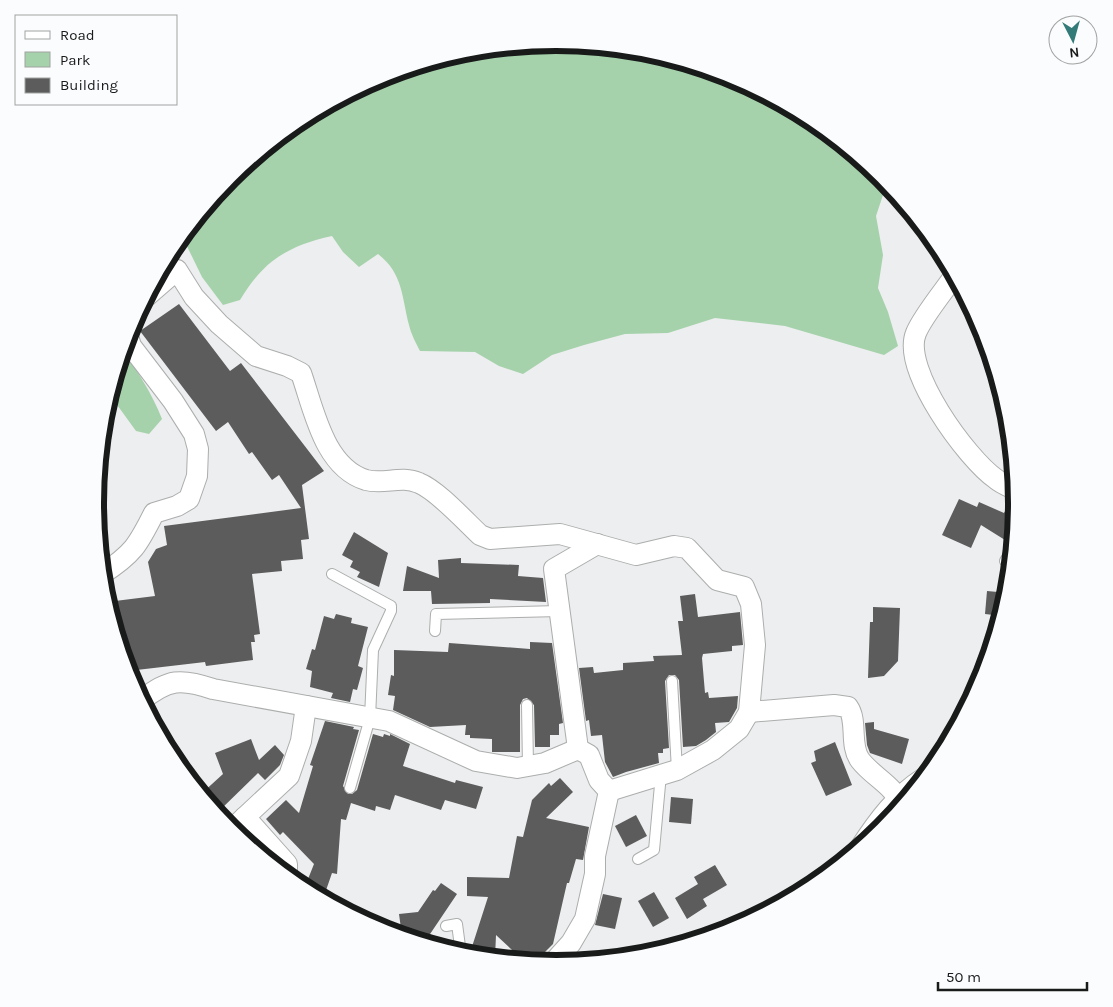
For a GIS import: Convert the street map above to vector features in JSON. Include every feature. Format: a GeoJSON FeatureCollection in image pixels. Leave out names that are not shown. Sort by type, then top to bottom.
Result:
{"type":"FeatureCollection","features":[{"type":"Feature","properties":{"kind":"street"},"geometry":{"type":"LineString","coordinates":[[159,288],[177,270],[194,297],[226,331],[256,356],[287,366],[301,373],[327,444],[346,470],[367,480],[383,482],[399,478],[419,483],[480,535],[490,540],[560,534],[636,555],[674,546],[687,548],[717,580],[744,587],[751,604],[755,645],[749,712],[739,729],[713,750],[669,772],[608,791]]}},
{"type":"Feature","properties":{"kind":"street"},"geometry":{"type":"LineString","coordinates":[[950,281],[915,334],[915,356],[922,382],[961,444],[996,480],[1008,486]]}},
{"type":"Feature","properties":{"kind":"street"},"geometry":{"type":"LineString","coordinates":[[109,570],[122,562],[142,539],[154,513],[177,506],[189,499],[194,488],[198,463],[194,434],[174,401],[132,347]]}},
{"type":"Feature","properties":{"kind":"street"},"geometry":{"type":"LineString","coordinates":[[578,749],[554,569],[597,544]]}},
{"type":"Feature","properties":{"kind":"street"},"geometry":{"type":"LineString","coordinates":[[148,696],[171,682],[186,682],[213,689],[389,720],[476,761],[516,768],[528,767],[578,749],[589,755],[599,780],[608,791]]}},
{"type":"Feature","properties":{"kind":"street"},"geometry":{"type":"LineString","coordinates":[[749,712],[834,705],[848,707],[860,759],[882,779],[899,800]]}},
{"type":"Feature","properties":{"kind":"street"},"geometry":{"type":"LineString","coordinates":[[287,866],[287,864],[238,824],[289,776],[301,741],[306,706]]}},
{"type":"Feature","properties":{"kind":"street"},"geometry":{"type":"LineString","coordinates":[[559,956],[571,943],[584,919],[595,874],[595,856],[608,791]]}},
{"type":"Feature","properties":{"kind":"street"},"geometry":{"type":"LineString","coordinates":[[875,824],[880,816],[889,810]]}},
{"type":"Feature","properties":{"kind":"lane"},"geometry":{"type":"LineString","coordinates":[[332,574],[391,606],[391,611],[373,650],[370,718],[350,788]]}},
{"type":"Feature","properties":{"kind":"lane"},"geometry":{"type":"LineString","coordinates":[[435,631],[436,614],[560,611]]}},
{"type":"Feature","properties":{"kind":"lane"},"geometry":{"type":"LineString","coordinates":[[638,858],[654,850],[669,772],[672,681]]}},
{"type":"Feature","properties":{"kind":"lane"},"geometry":{"type":"LineString","coordinates":[[527,705],[528,767]]}},
{"type":"Feature","properties":{"kind":"lane"},"geometry":{"type":"LineString","coordinates":[[446,926],[457,924],[459,945]]}},
{"type":"Feature","properties":{"kind":"green space"},"geometry":{"type":"Polygon","coordinates":[[[527,52],[586,52],[645,60],[702,75],[730,86],[757,98],[808,127],[855,163],[884,192],[876,216],[883,255],[878,288],[888,312],[898,346],[884,355],[785,326],[715,318],[668,333],[625,334],[584,345],[552,355],[523,374],[499,366],[475,352],[420,351],[411,332],[397,278],[386,261],[378,254],[359,267],[343,252],[332,236],[302,245],[278,257],[258,275],[240,300],[223,305],[202,277],[186,244],[198,228],[216,205],[258,163],[305,127],[330,112],[356,98],[411,75],[468,60],[527,52]]]}},
{"type":"Feature","properties":{"kind":"green space"},"geometry":{"type":"Polygon","coordinates":[[[128,359],[145,384],[162,419],[149,434],[136,431],[116,403],[128,359]]]}},
{"type":"Feature","properties":{"kind":"building"},"geometry":{"type":"Polygon","coordinates":[[[179,304],[230,371],[241,363],[324,471],[302,485],[309,539],[301,540],[303,559],[281,561],[282,571],[252,574],[260,634],[254,635],[255,642],[251,642],[253,660],[206,666],[205,662],[136,670],[128,649],[115,601],[155,596],[148,562],[156,549],[167,545],[164,526],[301,508],[279,475],[272,480],[252,452],[249,454],[228,422],[216,431],[140,331],[179,304]]]}},
{"type":"Feature","properties":{"kind":"building"},"geometry":{"type":"Polygon","coordinates":[[[959,499],[977,507],[979,502],[1004,513],[1009,504],[1008,536],[1005,540],[981,525],[971,548],[942,535],[959,499]]]}},
{"type":"Feature","properties":{"kind":"building"},"geometry":{"type":"Polygon","coordinates":[[[354,532],[388,553],[379,587],[357,577],[360,572],[350,567],[353,561],[342,555],[354,532]]]}},
{"type":"Feature","properties":{"kind":"building"},"geometry":{"type":"Polygon","coordinates":[[[461,558],[461,563],[519,565],[518,576],[543,578],[546,602],[490,599],[490,603],[432,604],[431,591],[403,591],[407,566],[439,578],[438,560],[461,558]]]}},
{"type":"Feature","properties":{"kind":"building"},"geometry":{"type":"Polygon","coordinates":[[[987,591],[1000,592],[994,615],[985,614],[987,591]]]}},
{"type":"Feature","properties":{"kind":"building"},"geometry":{"type":"Polygon","coordinates":[[[695,594],[698,617],[740,612],[743,645],[732,646],[732,651],[703,654],[702,658],[705,693],[708,692],[709,698],[738,696],[737,708],[729,722],[715,723],[716,732],[706,740],[696,746],[683,747],[679,680],[675,675],[669,675],[665,681],[669,748],[663,749],[663,753],[658,753],[659,763],[613,777],[605,762],[602,735],[591,736],[589,720],[586,721],[579,668],[593,667],[594,673],[623,670],[623,663],[654,661],[653,656],[682,655],[678,621],[683,621],[680,596],[695,594]]]}},
{"type":"Feature","properties":{"kind":"building"},"geometry":{"type":"Polygon","coordinates":[[[873,607],[900,608],[898,661],[884,676],[868,678],[870,622],[873,622],[873,607]]]}},
{"type":"Feature","properties":{"kind":"building"},"geometry":{"type":"Polygon","coordinates":[[[336,614],[352,618],[351,623],[368,627],[358,666],[363,668],[357,690],[353,689],[350,702],[331,698],[333,693],[310,687],[312,671],[306,669],[312,649],[315,650],[324,616],[334,619],[336,614]]]}},
{"type":"Feature","properties":{"kind":"building"},"geometry":{"type":"Polygon","coordinates":[[[530,642],[552,643],[563,723],[559,724],[559,735],[550,735],[550,747],[535,747],[534,705],[527,698],[523,699],[520,705],[520,752],[492,752],[492,739],[470,738],[470,735],[465,735],[466,725],[430,727],[393,710],[395,696],[388,695],[391,675],[394,676],[394,650],[448,652],[449,643],[530,649],[530,642]]]}},
{"type":"Feature","properties":{"kind":"building"},"geometry":{"type":"Polygon","coordinates":[[[325,721],[354,727],[353,729],[359,730],[343,786],[348,794],[352,794],[357,790],[373,734],[383,737],[384,734],[390,736],[390,734],[410,744],[403,766],[455,783],[456,780],[483,787],[476,809],[445,800],[441,810],[395,795],[390,810],[376,806],[375,811],[351,803],[346,820],[341,819],[337,874],[332,873],[325,892],[307,881],[314,864],[283,832],[280,835],[266,819],[286,800],[299,813],[313,766],[310,765],[325,721]]]}},
{"type":"Feature","properties":{"kind":"building"},"geometry":{"type":"Polygon","coordinates":[[[874,722],[874,729],[909,739],[902,764],[870,753],[867,745],[865,723],[874,722]]]}},
{"type":"Feature","properties":{"kind":"building"},"geometry":{"type":"Polygon","coordinates":[[[251,739],[259,760],[275,745],[284,755],[280,765],[265,780],[258,773],[222,808],[206,789],[223,774],[215,753],[251,739]]]}},
{"type":"Feature","properties":{"kind":"building"},"geometry":{"type":"Polygon","coordinates":[[[835,742],[852,785],[826,796],[811,763],[816,761],[814,751],[835,742]]]}},
{"type":"Feature","properties":{"kind":"building"},"geometry":{"type":"Polygon","coordinates":[[[560,778],[573,792],[546,818],[589,827],[583,860],[576,859],[569,883],[567,883],[553,944],[542,956],[516,954],[496,935],[495,952],[472,948],[488,897],[467,896],[467,877],[509,878],[517,836],[523,837],[532,800],[549,783],[551,786],[560,778]]]}},
{"type":"Feature","properties":{"kind":"building"},"geometry":{"type":"Polygon","coordinates":[[[671,797],[693,799],[691,824],[669,822],[671,797]]]}},
{"type":"Feature","properties":{"kind":"building"},"geometry":{"type":"Polygon","coordinates":[[[636,815],[647,836],[626,847],[615,826],[636,815]]]}},
{"type":"Feature","properties":{"kind":"building"},"geometry":{"type":"Polygon","coordinates":[[[715,865],[727,885],[703,899],[707,906],[687,919],[675,898],[698,884],[694,877],[715,865]]]}},
{"type":"Feature","properties":{"kind":"building"},"geometry":{"type":"Polygon","coordinates":[[[441,883],[457,894],[428,937],[401,928],[399,914],[418,912],[433,890],[435,891],[441,883]]]}},
{"type":"Feature","properties":{"kind":"building"},"geometry":{"type":"Polygon","coordinates":[[[654,892],[669,918],[653,927],[638,901],[654,892]]]}},
{"type":"Feature","properties":{"kind":"building"},"geometry":{"type":"Polygon","coordinates":[[[603,894],[622,898],[615,929],[595,925],[603,894]]]}}]}
